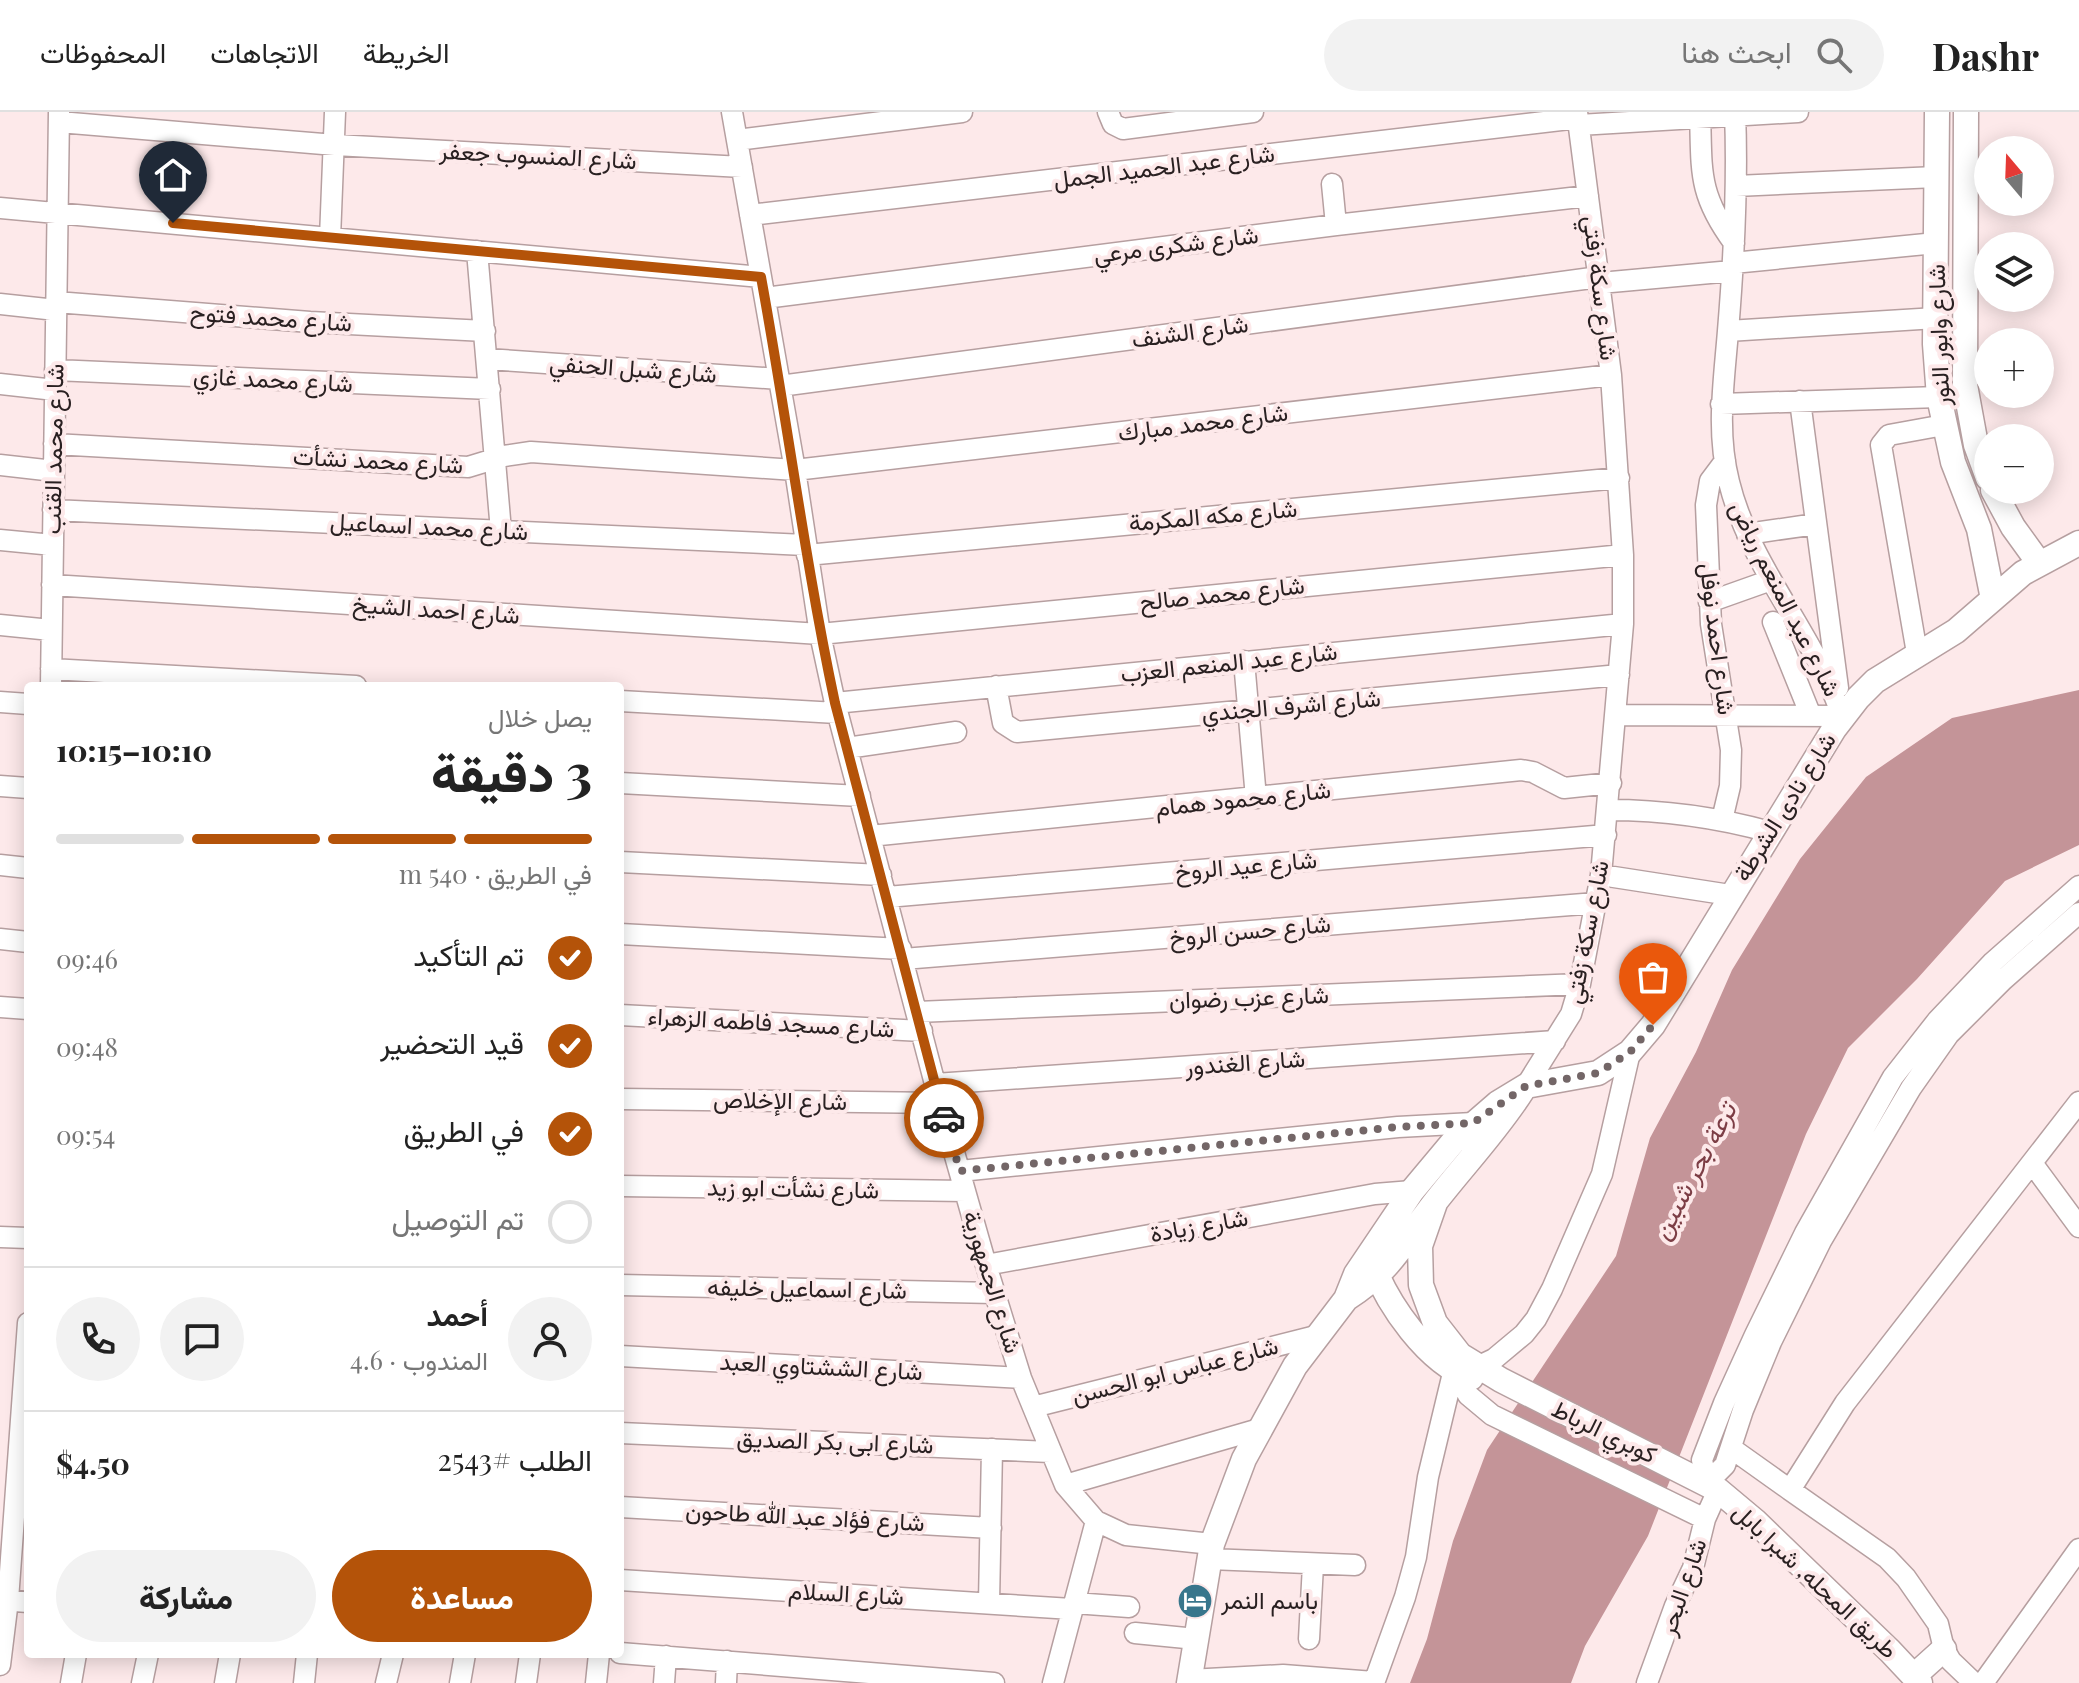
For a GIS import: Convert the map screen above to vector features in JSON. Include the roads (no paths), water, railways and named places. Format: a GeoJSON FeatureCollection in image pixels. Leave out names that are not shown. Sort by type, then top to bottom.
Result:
{"type":"FeatureCollection","features":[{"type":"Feature","properties":{"kind":"main road","name":"شارع وابور النور"},"geometry":{"type":"LineString","coordinates":[[1937,112],[1936,318],[1939,397],[1953,462],[1979,529],[1993,599]]}},
{"type":"Feature","properties":{"kind":"main road","name":"شارع وابور النور"},"geometry":{"type":"LineString","coordinates":[[1966,112],[1965,385],[1974,434]]}},
{"type":"Feature","properties":{"kind":"main road"},"geometry":{"type":"LineString","coordinates":[[2001,504],[2039,563]]}},
{"type":"Feature","properties":{"kind":"main road","name":"شارع نادى الشرطة"},"geometry":{"type":"LineString","coordinates":[[1526,1086],[1598,1073],[1630,1052],[1653,1025],[1842,716],[1875,681],[1956,631],[2039,563],[2079,543]]}},
{"type":"Feature","properties":{"kind":"main road"},"geometry":{"type":"LineString","coordinates":[[1465,1368],[1428,1348],[1405,1323],[1373,1266],[1435,1203],[1501,1125],[1526,1086]]}},
{"type":"Feature","properties":{"kind":"main road","name":"شارع سكة زفتي"},"geometry":{"type":"LineString","coordinates":[[1189,1682],[1210,1551],[1233,1486],[1259,1429],[1295,1366],[1346,1299],[1356,1274],[1373,1266],[1412,1191],[1473,1123],[1526,1086]]}},
{"type":"Feature","properties":{"kind":"main road"},"geometry":{"type":"LineString","coordinates":[[1435,1203],[1420,1246],[1421,1285],[1426,1305],[1465,1368]]}},
{"type":"Feature","properties":{"kind":"main road","name":"كوبري الرباط"},"geometry":{"type":"LineString","coordinates":[[1465,1368],[1507,1384],[1704,1482]]}},
{"type":"Feature","properties":{"kind":"main road","name":"طريق المحله, شبرا بابل"},"geometry":{"type":"LineString","coordinates":[[1704,1482],[1928,1666]]}},
{"type":"Feature","properties":{"kind":"street"},"geometry":{"type":"LineString","coordinates":[[330,238],[335,112]]}},
{"type":"Feature","properties":{"kind":"street","name":"شارع الجمهورية"},"geometry":{"type":"LineString","coordinates":[[732,112],[795,470],[820,634],[836,708],[994,1293],[1021,1378],[1050,1452],[1065,1485],[1096,1521],[1126,1535],[1210,1551],[1313,1565],[1355,1565]]}},
{"type":"Feature","properties":{"kind":"street"},"geometry":{"type":"LineString","coordinates":[[737,140],[962,112]]}},
{"type":"Feature","properties":{"kind":"street"},"geometry":{"type":"LineString","coordinates":[[1108,113],[1113,124],[1123,129],[1253,112]]}},
{"type":"Feature","properties":{"kind":"street"},"geometry":{"type":"LineString","coordinates":[[1446,112],[1449,133]]}},
{"type":"Feature","properties":{"kind":"street","name":"شارع عبد الحميد الجمل"},"geometry":{"type":"LineString","coordinates":[[750,215],[1578,118],[1798,112]]}},
{"type":"Feature","properties":{"kind":"street","name":"شارع عبد المنعم رياض"},"geometry":{"type":"LineString","coordinates":[[1735,114],[1733,259],[1721,404],[1725,461],[1733,499],[1747,534],[1827,676],[1842,716]]}},
{"type":"Feature","properties":{"kind":"street"},"geometry":{"type":"LineString","coordinates":[[1700,115],[1703,180],[1733,259]]}},
{"type":"Feature","properties":{"kind":"street","name":"شارع المنسوب جعفر"},"geometry":{"type":"LineString","coordinates":[[59,117],[335,145],[742,167]]}},
{"type":"Feature","properties":{"kind":"street","name":"شارع محمد القنب"},"geometry":{"type":"LineString","coordinates":[[51,678],[59,117]]}},
{"type":"Feature","properties":{"kind":"street","name":"شارع سكة زفتي"},"geometry":{"type":"LineString","coordinates":[[1526,1086],[1571,1014],[1580,984],[1606,835],[1623,624],[1623,555],[1611,375],[1578,118]]}},
{"type":"Feature","properties":{"kind":"street"},"geometry":{"type":"LineString","coordinates":[[1736,186],[1936,177]]}},
{"type":"Feature","properties":{"kind":"street"},"geometry":{"type":"LineString","coordinates":[[1332,184],[1336,225]]}},
{"type":"Feature","properties":{"kind":"street","name":"شارع شكرى مرعي"},"geometry":{"type":"LineString","coordinates":[[765,298],[1588,196]]}},
{"type":"Feature","properties":{"kind":"street"},"geometry":{"type":"LineString","coordinates":[[0,208],[761,277]]}},
{"type":"Feature","properties":{"kind":"street","name":"شارع الشنف"},"geometry":{"type":"LineString","coordinates":[[780,383],[1599,280],[1733,259],[1936,243]]}},
{"type":"Feature","properties":{"kind":"street"},"geometry":{"type":"LineString","coordinates":[[477,251],[501,531]]}},
{"type":"Feature","properties":{"kind":"street","name":"شارع محمد فتوح"},"geometry":{"type":"LineString","coordinates":[[0,304],[485,331]]}},
{"type":"Feature","properties":{"kind":"street"},"geometry":{"type":"LineString","coordinates":[[1728,331],[1936,318]]}},
{"type":"Feature","properties":{"kind":"street","name":"شارع شبل الحنفي"},"geometry":{"type":"LineString","coordinates":[[487,359],[780,383]]}},
{"type":"Feature","properties":{"kind":"street","name":"شارع محمد مبارك"},"geometry":{"type":"LineString","coordinates":[[795,470],[1611,375]]}},
{"type":"Feature","properties":{"kind":"street","name":"شارع محمد غازي"},"geometry":{"type":"LineString","coordinates":[[0,384],[55,380],[490,389]]}},
{"type":"Feature","properties":{"kind":"street"},"geometry":{"type":"LineString","coordinates":[[1721,404],[1939,397]]}},
{"type":"Feature","properties":{"kind":"street"},"geometry":{"type":"LineString","coordinates":[[1616,715],[1842,716],[1800,401]]}},
{"type":"Feature","properties":{"kind":"street"},"geometry":{"type":"LineString","coordinates":[[1917,653],[1881,445],[1889,435],[1944,425]]}},
{"type":"Feature","properties":{"kind":"street","name":"شارع محمد نشأت"},"geometry":{"type":"LineString","coordinates":[[54,444],[468,467],[531,452],[795,470]]}},
{"type":"Feature","properties":{"kind":"street","name":"شارع احمد نوفل"},"geometry":{"type":"LineString","coordinates":[[1722,820],[1732,768],[1726,715],[1714,655],[1706,493],[1716,470],[1725,461]]}},
{"type":"Feature","properties":{"kind":"street"},"geometry":{"type":"LineString","coordinates":[[0,465],[54,471]]}},
{"type":"Feature","properties":{"kind":"street","name":"شارع مكه المكرمة"},"geometry":{"type":"LineString","coordinates":[[806,550],[1619,478]]}},
{"type":"Feature","properties":{"kind":"street","name":"شارع محمد اسماعيل"},"geometry":{"type":"LineString","coordinates":[[53,510],[501,531],[806,550]]}},
{"type":"Feature","properties":{"kind":"street"},"geometry":{"type":"LineString","coordinates":[[1747,534],[1816,524]]}},
{"type":"Feature","properties":{"kind":"street"},"geometry":{"type":"LineString","coordinates":[[0,540],[53,545]]}},
{"type":"Feature","properties":{"kind":"street","name":"شارع محمد صالح"},"geometry":{"type":"LineString","coordinates":[[820,634],[1623,555]]}},
{"type":"Feature","properties":{"kind":"street"},"geometry":{"type":"LineString","coordinates":[[1709,602],[1771,580]]}},
{"type":"Feature","properties":{"kind":"street","name":"شارع احمد الشيخ"},"geometry":{"type":"LineString","coordinates":[[52,585],[820,634]]}},
{"type":"Feature","properties":{"kind":"street"},"geometry":{"type":"LineString","coordinates":[[1773,622],[1811,716]]}},
{"type":"Feature","properties":{"kind":"street","name":"شارع عبد المنعم العزب"},"geometry":{"type":"LineString","coordinates":[[624,701],[836,708],[996,686],[1623,624]]}},
{"type":"Feature","properties":{"kind":"street"},"geometry":{"type":"LineString","coordinates":[[0,625],[51,630]]}},
{"type":"Feature","properties":{"kind":"street"},"geometry":{"type":"LineString","coordinates":[[1244,661],[1256,798]]}},
{"type":"Feature","properties":{"kind":"street","name":"شارع اشرف الجندي"},"geometry":{"type":"LineString","coordinates":[[996,686],[1003,723],[1017,732],[1619,675]]}},
{"type":"Feature","properties":{"kind":"street"},"geometry":{"type":"LineString","coordinates":[[51,678],[204,682]]}},
{"type":"Feature","properties":{"kind":"street"},"geometry":{"type":"LineString","coordinates":[[0,702],[24,704]]}},
{"type":"Feature","properties":{"kind":"street"},"geometry":{"type":"LineString","coordinates":[[847,748],[956,732]]}},
{"type":"Feature","properties":{"kind":"street","name":"شارع محمود همام"},"geometry":{"type":"LineString","coordinates":[[870,836],[1521,770],[1533,772],[1564,788],[1611,783]]}},
{"type":"Feature","properties":{"kind":"street"},"geometry":{"type":"LineString","coordinates":[[624,783],[860,796]]}},
{"type":"Feature","properties":{"kind":"street"},"geometry":{"type":"LineString","coordinates":[[0,786],[24,788]]}},
{"type":"Feature","properties":{"kind":"street"},"geometry":{"type":"LineString","coordinates":[[1608,810],[1673,812],[1770,832]]}},
{"type":"Feature","properties":{"kind":"street","name":"شارع عيد الروخ"},"geometry":{"type":"LineString","coordinates":[[887,897],[1606,835]]}},
{"type":"Feature","properties":{"kind":"street"},"geometry":{"type":"LineString","coordinates":[[624,862],[881,875]]}},
{"type":"Feature","properties":{"kind":"street"},"geometry":{"type":"LineString","coordinates":[[0,865],[24,868]]}},
{"type":"Feature","properties":{"kind":"street"},"geometry":{"type":"LineString","coordinates":[[1601,875],[1730,895]]}},
{"type":"Feature","properties":{"kind":"street"},"geometry":{"type":"LineString","coordinates":[[1704,1482],[1702,1460],[1755,1335],[1805,1233],[1893,1077],[1937,1021],[1993,962],[2079,886]]}},
{"type":"Feature","properties":{"kind":"street","name":"شارع حسن الروخ"},"geometry":{"type":"LineString","coordinates":[[624,934],[902,954],[1596,903]]}},
{"type":"Feature","properties":{"kind":"street"},"geometry":{"type":"LineString","coordinates":[[1704,1482],[1725,1465],[1743,1410],[1771,1342],[1821,1241],[1911,1088],[1949,1034],[2003,980],[2079,913]]}},
{"type":"Feature","properties":{"kind":"street"},"geometry":{"type":"LineString","coordinates":[[0,939],[24,942]]}},
{"type":"Feature","properties":{"kind":"street","name":"شارع عزب رضوان"},"geometry":{"type":"LineString","coordinates":[[920,1022],[1580,984]]}},
{"type":"Feature","properties":{"kind":"street"},"geometry":{"type":"LineString","coordinates":[[0,1007],[24,1009]]}},
{"type":"Feature","properties":{"kind":"street","name":"شارع مسجد فاطمه الزهراء"},"geometry":{"type":"LineString","coordinates":[[624,1015],[920,1022]]}},
{"type":"Feature","properties":{"kind":"street","name":"شارع الغندور"},"geometry":{"type":"LineString","coordinates":[[938,1093],[1555,1041]]}},
{"type":"Feature","properties":{"kind":"street"},"geometry":{"type":"LineString","coordinates":[[1189,1682],[1283,1675],[1374,1683],[1405,1597],[1416,1557],[1428,1477],[1465,1368],[1510,1348],[1536,1319],[1552,1289],[1602,1174],[1630,1052]]}},
{"type":"Feature","properties":{"kind":"street","name":"شارع الإخلاص"},"geometry":{"type":"LineString","coordinates":[[624,1099],[938,1093]]}},
{"type":"Feature","properties":{"kind":"street"},"geometry":{"type":"LineString","coordinates":[[1790,1490],[1845,1403],[2079,1102]]}},
{"type":"Feature","properties":{"kind":"street","name":"شارع نشأت ابو زيد"},"geometry":{"type":"LineString","coordinates":[[624,1186],[962,1181],[1382,1129],[1473,1123]]}},
{"type":"Feature","properties":{"kind":"street"},"geometry":{"type":"LineString","coordinates":[[2032,1163],[2079,1227]]}},
{"type":"Feature","properties":{"kind":"street","name":"شارع زيادة"},"geometry":{"type":"LineString","coordinates":[[986,1265],[1375,1194],[1412,1191]]}},
{"type":"Feature","properties":{"kind":"street"},"geometry":{"type":"LineString","coordinates":[[0,1237],[24,1238]]}},
{"type":"Feature","properties":{"kind":"street","name":"شارع اسماعيل خليفه"},"geometry":{"type":"LineString","coordinates":[[624,1285],[994,1293]]}},
{"type":"Feature","properties":{"kind":"street","name":"شارع عباس ابو الحسن"},"geometry":{"type":"LineString","coordinates":[[1033,1407],[1316,1336]]}},
{"type":"Feature","properties":{"kind":"street","name":"شارع الششتاوي العبد"},"geometry":{"type":"LineString","coordinates":[[624,1356],[1021,1378]]}},
{"type":"Feature","properties":{"kind":"street"},"geometry":{"type":"LineString","coordinates":[[1465,1368],[1468,1395],[1492,1415],[1705,1519]]}},
{"type":"Feature","properties":{"kind":"street"},"geometry":{"type":"LineString","coordinates":[[0,1665],[12,1601],[24,1392]]}},
{"type":"Feature","properties":{"kind":"street"},"geometry":{"type":"LineString","coordinates":[[1065,1485],[1259,1429]]}},
{"type":"Feature","properties":{"kind":"street","name":"شارع ابى بكر الصديق"},"geometry":{"type":"LineString","coordinates":[[624,1433],[1050,1452]]}},
{"type":"Feature","properties":{"kind":"street"},"geometry":{"type":"LineString","coordinates":[[1731,1448],[1887,1558],[1906,1578],[1938,1624],[1928,1666],[1951,1661],[1974,1683]]}},
{"type":"Feature","properties":{"kind":"street"},"geometry":{"type":"LineString","coordinates":[[989,1603],[992,1449]]}},
{"type":"Feature","properties":{"kind":"street","name":"شارع البحر"},"geometry":{"type":"LineString","coordinates":[[1647,1683],[1693,1568],[1705,1519],[1704,1482]]}},
{"type":"Feature","properties":{"kind":"street","name":"شارع فؤاد عبد الله طاحون"},"geometry":{"type":"LineString","coordinates":[[624,1507],[991,1528]]}},
{"type":"Feature","properties":{"kind":"street"},"geometry":{"type":"LineString","coordinates":[[1053,1683],[1096,1521]]}},
{"type":"Feature","properties":{"kind":"street"},"geometry":{"type":"LineString","coordinates":[[1983,1683],[2079,1549]]}},
{"type":"Feature","properties":{"kind":"street"},"geometry":{"type":"LineString","coordinates":[[1309,1639],[1313,1565]]}},
{"type":"Feature","properties":{"kind":"street","name":"شارع السلام"},"geometry":{"type":"LineString","coordinates":[[624,1580],[989,1603],[1129,1607]]}},
{"type":"Feature","properties":{"kind":"street"},"geometry":{"type":"LineString","coordinates":[[1135,1633],[1196,1639]]}},
{"type":"Feature","properties":{"kind":"street"},"geometry":{"type":"LineString","coordinates":[[624,1653],[727,1661],[792,1675],[994,1683]]}},
{"type":"Feature","properties":{"kind":"street"},"geometry":{"type":"LineString","coordinates":[[664,1683],[666,1656]]}},
{"type":"Feature","properties":{"kind":"street"},"geometry":{"type":"LineString","coordinates":[[71,1683],[75,1658]]}},
{"type":"Feature","properties":{"kind":"street"},"geometry":{"type":"LineString","coordinates":[[142,1683],[147,1658]]}},
{"type":"Feature","properties":{"kind":"street"},"geometry":{"type":"LineString","coordinates":[[225,1683],[229,1658]]}},
{"type":"Feature","properties":{"kind":"street"},"geometry":{"type":"LineString","coordinates":[[304,1683],[307,1658]]}},
{"type":"Feature","properties":{"kind":"street"},"geometry":{"type":"LineString","coordinates":[[386,1683],[392,1658]]}},
{"type":"Feature","properties":{"kind":"street"},"geometry":{"type":"LineString","coordinates":[[460,1683],[464,1658]]}},
{"type":"Feature","properties":{"kind":"street"},"geometry":{"type":"LineString","coordinates":[[526,1683],[529,1658]]}},
{"type":"Feature","properties":{"kind":"street"},"geometry":{"type":"LineString","coordinates":[[596,1683],[599,1658]]}},
{"type":"Feature","properties":{"kind":"street"},"geometry":{"type":"LineString","coordinates":[[726,1683],[727,1661]]}},
{"type":"Feature","properties":{"kind":"water","name":"ترعة بحر شبين"},"geometry":{"type":"Polygon","coordinates":[[[2079,690],[2079,845],[2005,881],[1917,979],[1848,1048],[1806,1134],[1648,1536],[1585,1646],[1571,1683],[1410,1683],[1427,1639],[1453,1541],[1487,1450],[1616,1256],[1650,1138],[1696,1052],[1732,970],[1800,859],[1866,777],[1952,718],[2079,690]]]}},
{"type":"Feature","properties":{"kind":"place","name":"باسم النمر"},"geometry":{"type":"Point","coordinates":[1195,1601]}}]}
